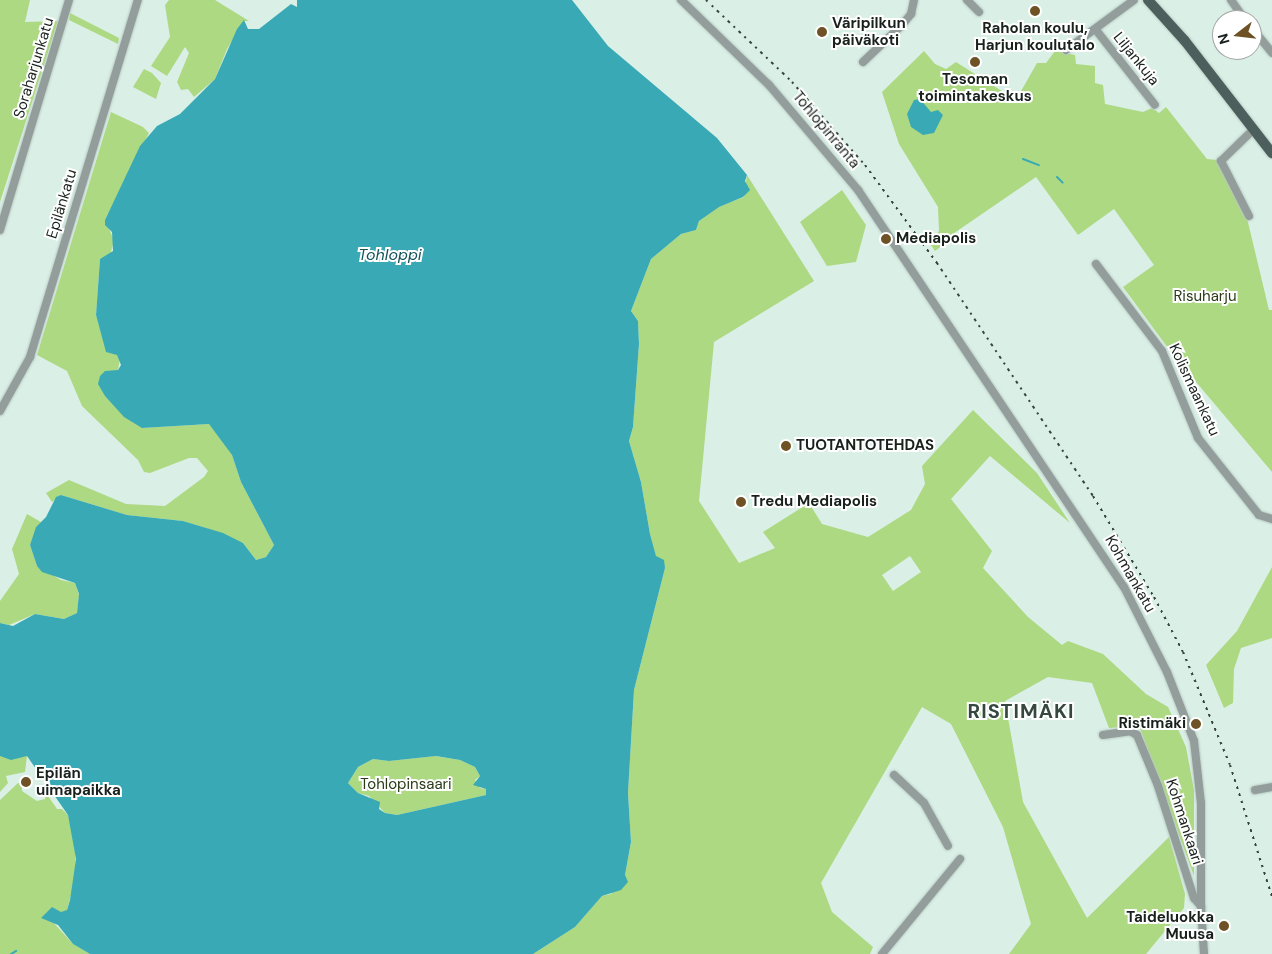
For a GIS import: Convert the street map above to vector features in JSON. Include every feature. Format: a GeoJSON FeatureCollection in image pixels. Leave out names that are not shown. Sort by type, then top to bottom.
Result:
{"type":"FeatureCollection","features":[{"type":"Feature","properties":{"kind":"main road"},"geometry":{"type":"LineString","coordinates":[[1148,0],[1185,41],[1272,153]]}},
{"type":"Feature","properties":{"kind":"street","name":"Soraharjunkatu"},"geometry":{"type":"LineString","coordinates":[[0,230],[69,0]]}},
{"type":"Feature","properties":{"kind":"street","name":"Epilänkatu"},"geometry":{"type":"LineString","coordinates":[[0,410],[30,357],[138,0]]}},
{"type":"Feature","properties":{"kind":"street","name":"Tohlopinranta"},"geometry":{"type":"LineString","coordinates":[[681,0],[762,78],[815,136],[862,196],[930,295]]}},
{"type":"Feature","properties":{"kind":"street"},"geometry":{"type":"LineString","coordinates":[[863,62],[911,14],[914,0]]}},
{"type":"Feature","properties":{"kind":"street"},"geometry":{"type":"LineString","coordinates":[[967,0],[979,12]]}},
{"type":"Feature","properties":{"kind":"street"},"geometry":{"type":"LineString","coordinates":[[1066,50],[1096,30],[1134,0]]}},
{"type":"Feature","properties":{"kind":"street","name":"Liljankuja"},"geometry":{"type":"LineString","coordinates":[[1096,30],[1155,105]]}},
{"type":"Feature","properties":{"kind":"street"},"geometry":{"type":"LineString","coordinates":[[1262,40],[1272,53]]}},
{"type":"Feature","properties":{"kind":"street"},"geometry":{"type":"LineString","coordinates":[[1249,216],[1221,158],[1254,128]]}},
{"type":"Feature","properties":{"kind":"street","name":"Kolismaankatu"},"geometry":{"type":"LineString","coordinates":[[1096,264],[1162,351],[1198,438],[1259,515],[1272,518]]}},
{"type":"Feature","properties":{"kind":"street","name":"Kohmankatu"},"geometry":{"type":"LineString","coordinates":[[930,295],[1108,559],[1167,672],[1189,726],[1198,766],[1202,803],[1200,906]]}},
{"type":"Feature","properties":{"kind":"street","name":"Kohmankaari"},"geometry":{"type":"LineString","coordinates":[[1103,735],[1130,730],[1137,735],[1165,808],[1194,898],[1200,906],[1204,954]]}},
{"type":"Feature","properties":{"kind":"street"},"geometry":{"type":"LineString","coordinates":[[894,775],[924,802],[948,846]]}},
{"type":"Feature","properties":{"kind":"street"},"geometry":{"type":"LineString","coordinates":[[1255,790],[1272,787]]}},
{"type":"Feature","properties":{"kind":"street"},"geometry":{"type":"LineString","coordinates":[[882,954],[960,859]]}},
{"type":"Feature","properties":{"kind":"green space"},"geometry":{"type":"Polygon","coordinates":[[[0,0],[30,0],[25,22],[58,21],[0,202],[0,0]]]}},
{"type":"Feature","properties":{"kind":"green space"},"geometry":{"type":"Polygon","coordinates":[[[169,0],[215,0],[249,21],[244,21],[227,49],[215,79],[194,97],[188,89],[181,90],[177,82],[189,53],[185,47],[167,76],[151,66],[170,37],[165,5],[169,0]]]}},
{"type":"Feature","properties":{"kind":"green space"},"geometry":{"type":"Polygon","coordinates":[[[70,13],[119,38],[118,44],[69,20],[70,13]]]}},
{"type":"Feature","properties":{"kind":"green space","name":"Risuharju"},"geometry":{"type":"Polygon","coordinates":[[[924,51],[935,64],[946,69],[956,62],[1016,100],[1037,63],[1046,63],[1055,51],[1075,55],[1076,64],[1095,66],[1095,83],[1103,85],[1105,104],[1143,112],[1152,108],[1159,113],[1166,107],[1207,159],[1218,160],[1246,214],[1269,310],[1272,310],[1272,472],[1191,376],[1188,367],[1171,352],[1123,287],[1154,265],[1114,209],[1078,235],[1036,177],[944,240],[946,243],[935,251],[929,242],[939,231],[938,207],[899,144],[882,92],[924,51]]]}},
{"type":"Feature","properties":{"kind":"green space"},"geometry":{"type":"Polygon","coordinates":[[[144,69],[152,73],[161,83],[156,99],[133,87],[144,69]]]}},
{"type":"Feature","properties":{"kind":"green space"},"geometry":{"type":"Polygon","coordinates":[[[111,112],[143,127],[149,133],[105,220],[114,240],[110,256],[100,259],[96,315],[101,332],[120,359],[118,370],[142,428],[209,424],[218,433],[232,455],[241,482],[274,545],[266,557],[256,560],[243,543],[183,521],[127,515],[61,495],[52,502],[46,493],[69,480],[126,504],[165,506],[204,477],[208,471],[197,458],[189,458],[150,473],[144,472],[138,460],[82,406],[67,371],[37,355],[111,112]]]}},
{"type":"Feature","properties":{"kind":"green space"},"geometry":{"type":"Polygon","coordinates":[[[747,175],[814,281],[714,342],[699,501],[739,563],[775,548],[763,532],[809,503],[822,524],[868,537],[911,510],[925,484],[922,466],[973,410],[1037,473],[1070,523],[990,456],[951,499],[992,551],[983,568],[1028,617],[1062,645],[1068,641],[1103,654],[1146,694],[1168,707],[1186,747],[1194,790],[1194,876],[1139,726],[1109,728],[1092,683],[1048,677],[1005,701],[1023,802],[1087,918],[1169,837],[1185,894],[1184,908],[1146,954],[1009,954],[1031,924],[1003,827],[951,724],[922,707],[821,883],[832,912],[873,947],[870,954],[533,954],[575,927],[602,896],[611,894],[625,875],[631,842],[628,793],[634,690],[665,568],[656,557],[641,482],[629,441],[633,427],[639,344],[638,321],[631,311],[651,259],[681,234],[696,230],[699,221],[718,207],[744,197],[747,175]],[[910,556],[882,575],[893,591],[921,572],[910,556]]]}},
{"type":"Feature","properties":{"kind":"green space"},"geometry":{"type":"Polygon","coordinates":[[[842,190],[866,225],[856,262],[827,266],[800,222],[842,190]]]}},
{"type":"Feature","properties":{"kind":"green space"},"geometry":{"type":"Polygon","coordinates":[[[27,514],[41,522],[30,545],[37,566],[61,580],[75,583],[79,595],[77,613],[64,619],[35,614],[9,625],[0,623],[0,601],[19,574],[12,549],[27,514]]]}},
{"type":"Feature","properties":{"kind":"green space"},"geometry":{"type":"Polygon","coordinates":[[[1272,567],[1272,638],[1241,648],[1234,669],[1233,703],[1224,708],[1206,665],[1237,631],[1272,567]]]}},
{"type":"Feature","properties":{"kind":"green space"},"geometry":{"type":"Polygon","coordinates":[[[0,671],[27,756],[25,772],[6,776],[8,783],[0,792],[0,671]]]}},
{"type":"Feature","properties":{"kind":"green space","name":"Tohlopinsaari"},"geometry":{"type":"Polygon","coordinates":[[[435,756],[460,760],[475,767],[480,776],[475,780],[480,788],[486,789],[486,795],[397,815],[385,813],[369,796],[358,793],[348,783],[358,767],[373,759],[389,761],[435,756]]]}},
{"type":"Feature","properties":{"kind":"green space"},"geometry":{"type":"Polygon","coordinates":[[[18,783],[22,784],[22,791],[37,801],[45,799],[46,793],[57,809],[62,809],[68,815],[75,841],[76,876],[67,910],[53,922],[73,944],[90,954],[0,954],[0,800],[18,783]]]}},
{"type":"Feature","properties":{"kind":"water","name":"Tohloppi"},"geometry":{"type":"Polygon","coordinates":[[[297,0],[572,0],[608,46],[717,138],[747,175],[745,181],[750,190],[743,197],[719,207],[699,221],[696,230],[681,234],[651,259],[631,311],[638,321],[639,344],[633,427],[629,441],[641,482],[650,534],[656,556],[664,560],[665,568],[634,690],[628,793],[631,842],[625,875],[628,882],[621,890],[602,896],[575,927],[533,954],[90,954],[73,944],[58,925],[41,918],[52,907],[61,912],[67,910],[70,900],[76,859],[68,815],[27,756],[11,760],[0,756],[0,623],[13,626],[35,614],[64,619],[77,613],[79,594],[75,583],[42,572],[37,566],[30,545],[36,527],[46,517],[56,497],[61,495],[127,515],[183,521],[223,533],[243,543],[256,560],[266,557],[274,545],[241,482],[232,455],[209,424],[142,428],[124,417],[105,396],[98,384],[100,376],[105,371],[118,370],[121,365],[117,355],[106,352],[96,315],[100,259],[113,251],[112,232],[105,225],[105,220],[140,146],[157,126],[180,114],[215,79],[237,29],[244,20],[248,29],[259,29],[291,4],[297,7],[297,0]],[[436,756],[389,761],[373,759],[358,767],[348,783],[358,793],[380,802],[379,809],[385,813],[397,815],[486,795],[486,789],[473,785],[480,776],[475,767],[460,760],[436,756]]]}},
{"type":"Feature","properties":{"kind":"water"},"geometry":{"type":"Polygon","coordinates":[[[920,99],[931,112],[938,110],[943,115],[934,133],[923,135],[911,127],[907,114],[914,100],[920,99]]]}},
{"type":"Feature","properties":{"kind":"waterway"},"geometry":{"type":"LineString","coordinates":[[1023,159],[1039,165]]}},
{"type":"Feature","properties":{"kind":"waterway"},"geometry":{"type":"LineString","coordinates":[[1057,177],[1063,183]]}},
{"type":"Feature","properties":{"kind":"waterway"},"geometry":{"type":"LineString","coordinates":[[11,954],[16,951]]}},
{"type":"Feature","properties":{"kind":"railway"},"geometry":{"type":"LineString","coordinates":[[706,0],[792,82],[865,165],[937,263],[1093,496],[1154,597],[1183,652],[1230,765],[1272,897]]}},
{"type":"Feature","properties":{"kind":"place","name":"Raholan koulu, Harjun koulutalo"},"geometry":{"type":"Point","coordinates":[1035,11]}},
{"type":"Feature","properties":{"kind":"place","name":"Väripilkun päiväkoti"},"geometry":{"type":"Point","coordinates":[822,32]}},
{"type":"Feature","properties":{"kind":"place","name":"Tesoman toimintakeskus"},"geometry":{"type":"Point","coordinates":[975,62]}},
{"type":"Feature","properties":{"kind":"place","name":"Mediapolis"},"geometry":{"type":"Point","coordinates":[886,239]}},
{"type":"Feature","properties":{"kind":"place","name":"TUOTANTOTEHDAS"},"geometry":{"type":"Point","coordinates":[786,446]}},
{"type":"Feature","properties":{"kind":"place","name":"Tredu Mediapolis"},"geometry":{"type":"Point","coordinates":[741,502]}},
{"type":"Feature","properties":{"kind":"place","name":"Ristimäki"},"geometry":{"type":"Point","coordinates":[1196,724]}},
{"type":"Feature","properties":{"kind":"place","name":"Epilän uimapaikka"},"geometry":{"type":"Point","coordinates":[26,782]}},
{"type":"Feature","properties":{"kind":"place","name":"Taideluokka Muusa"},"geometry":{"type":"Point","coordinates":[1224,926]}},
{"type":"Feature","properties":{"kind":"district","name":"RISTIMÄKI"},"geometry":{"type":"Point","coordinates":[1021,711]}}]}
